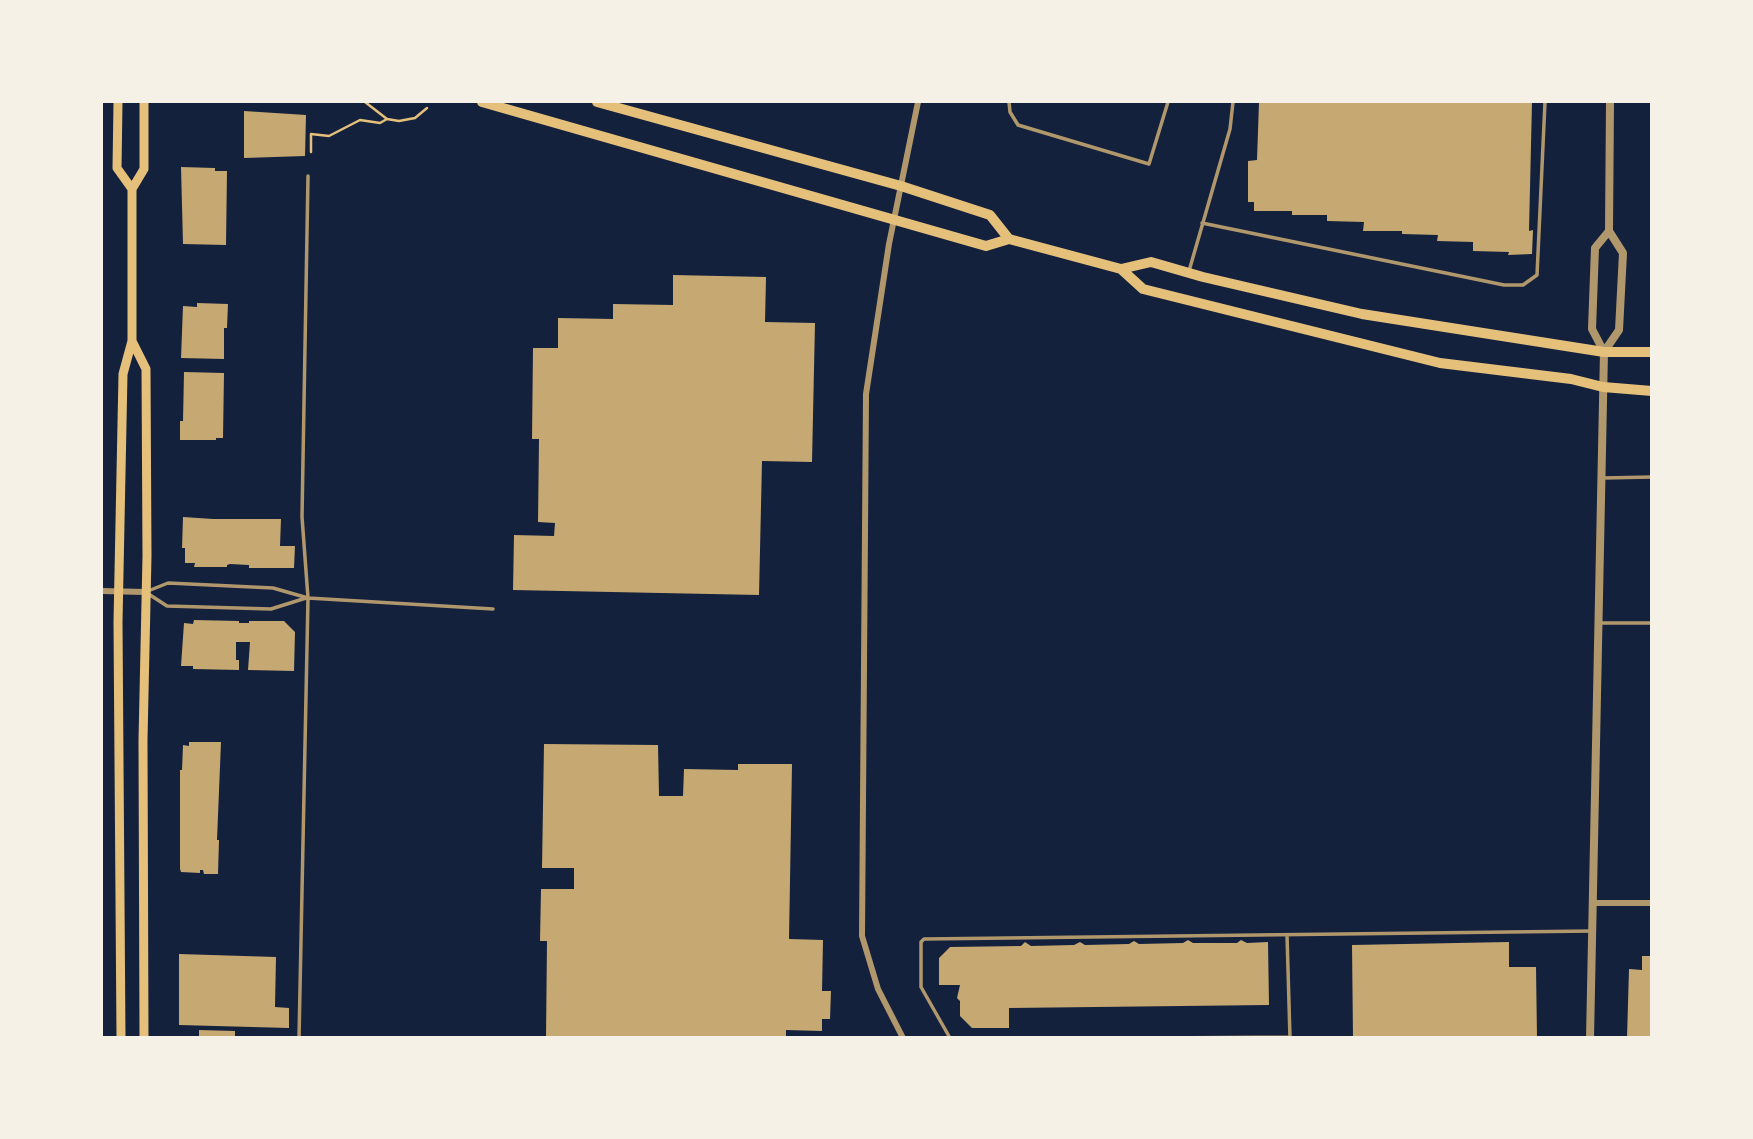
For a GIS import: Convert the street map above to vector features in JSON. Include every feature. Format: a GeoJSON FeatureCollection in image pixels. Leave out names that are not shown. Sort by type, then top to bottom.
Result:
{"type":"FeatureCollection","features":[{"type":"Feature","properties":{"kind":"main road"},"geometry":{"type":"LineString","coordinates":[[118,102],[117,168],[132,189]]}},
{"type":"Feature","properties":{"kind":"main road"},"geometry":{"type":"LineString","coordinates":[[121,1038],[118,592],[123,374],[132,341],[132,189],[144,169],[144,102]]}},
{"type":"Feature","properties":{"kind":"main road"},"geometry":{"type":"LineString","coordinates":[[482,102],[986,246],[1009,239],[1121,269],[1143,289],[1440,363],[1570,379],[1603,387],[1651,391]]}},
{"type":"Feature","properties":{"kind":"main road"},"geometry":{"type":"LineString","coordinates":[[597,102],[901,186],[990,215],[1009,239]]}},
{"type":"Feature","properties":{"kind":"main road"},"geometry":{"type":"LineString","coordinates":[[1121,269],[1151,261],[1188,273],[1362,314],[1604,352],[1651,352]]}},
{"type":"Feature","properties":{"kind":"main road"},"geometry":{"type":"LineString","coordinates":[[132,341],[146,369],[144,1038]]}},
{"type":"Feature","properties":{"kind":"street"},"geometry":{"type":"LineString","coordinates":[[903,1038],[878,989],[862,936],[866,394],[894,218],[918,102]]}},
{"type":"Feature","properties":{"kind":"street"},"geometry":{"type":"LineString","coordinates":[[1604,352],[1619,330],[1623,253],[1609,231],[1610,102]]}},
{"type":"Feature","properties":{"kind":"street"},"geometry":{"type":"LineString","coordinates":[[1590,1038],[1604,352],[1592,329],[1595,248],[1609,231]]}},
{"type":"Feature","properties":{"kind":"street"},"geometry":{"type":"LineString","coordinates":[[102,591],[145,592]]}},
{"type":"Feature","properties":{"kind":"street"},"geometry":{"type":"LineString","coordinates":[[1594,903],[1651,903]]}},
{"type":"Feature","properties":{"kind":"lane"},"geometry":{"type":"LineString","coordinates":[[1009,102],[1010,112],[1018,125],[1149,164],[1168,102]]}},
{"type":"Feature","properties":{"kind":"lane"},"geometry":{"type":"LineString","coordinates":[[1188,273],[1230,129],[1233,102]]}},
{"type":"Feature","properties":{"kind":"lane"},"geometry":{"type":"LineString","coordinates":[[1202,223],[1504,285],[1523,285],[1537,275],[1545,102]]}},
{"type":"Feature","properties":{"kind":"lane"},"geometry":{"type":"LineString","coordinates":[[299,1038],[308,598],[302,517],[308,176]]}},
{"type":"Feature","properties":{"kind":"lane"},"geometry":{"type":"LineString","coordinates":[[1601,478],[1651,477]]}},
{"type":"Feature","properties":{"kind":"lane"},"geometry":{"type":"LineString","coordinates":[[145,592],[168,583],[273,588],[308,598],[493,609]]}},
{"type":"Feature","properties":{"kind":"lane"},"geometry":{"type":"LineString","coordinates":[[145,592],[167,606],[271,609],[308,598]]}},
{"type":"Feature","properties":{"kind":"lane"},"geometry":{"type":"LineString","coordinates":[[1599,623],[1651,623]]}},
{"type":"Feature","properties":{"kind":"lane"},"geometry":{"type":"LineString","coordinates":[[950,1038],[921,987],[921,942],[924,939],[1594,931]]}},
{"type":"Feature","properties":{"kind":"lane"},"geometry":{"type":"LineString","coordinates":[[1159,1038],[1290,1037],[1287,935]]}},
{"type":"Feature","properties":{"kind":"path"},"geometry":{"type":"LineString","coordinates":[[365,102],[387,119],[399,121],[415,118],[427,108]]}},
{"type":"Feature","properties":{"kind":"path"},"geometry":{"type":"LineString","coordinates":[[311,152],[311,134],[329,136],[360,120],[380,123],[387,119]]}},
{"type":"Feature","properties":{"kind":"building"},"geometry":{"type":"Polygon","coordinates":[[[1259,102],[1532,102],[1529,231],[1533,230],[1532,254],[1508,255],[1509,252],[1473,251],[1473,242],[1437,241],[1438,235],[1363,231],[1364,222],[1327,221],[1327,215],[1254,211],[1254,202],[1248,202],[1248,161],[1257,160],[1259,102]]]}},
{"type":"Feature","properties":{"kind":"building"},"geometry":{"type":"Polygon","coordinates":[[[244,111],[306,115],[305,156],[244,158],[244,111]]]}},
{"type":"Feature","properties":{"kind":"building"},"geometry":{"type":"Polygon","coordinates":[[[181,167],[227,171],[226,245],[183,244],[181,167]]]}},
{"type":"Feature","properties":{"kind":"building"},"geometry":{"type":"Polygon","coordinates":[[[673,275],[766,277],[765,322],[815,323],[812,462],[762,461],[759,595],[513,590],[514,535],[554,536],[555,523],[538,522],[539,439],[532,439],[533,348],[558,348],[558,318],[613,319],[613,304],[673,305],[673,275]]]}},
{"type":"Feature","properties":{"kind":"building"},"geometry":{"type":"Polygon","coordinates":[[[197,303],[228,304],[227,328],[224,328],[224,359],[181,358],[183,306],[197,307],[197,303]]]}},
{"type":"Feature","properties":{"kind":"building"},"geometry":{"type":"Polygon","coordinates":[[[184,372],[224,373],[223,438],[180,440],[184,372]]]}},
{"type":"Feature","properties":{"kind":"building"},"geometry":{"type":"Polygon","coordinates":[[[183,517],[281,519],[280,546],[295,546],[294,568],[249,568],[249,565],[230,564],[227,567],[194,567],[195,563],[185,563],[185,548],[182,548],[183,517]]]}},
{"type":"Feature","properties":{"kind":"building"},"geometry":{"type":"Polygon","coordinates":[[[194,620],[239,623],[284,621],[295,632],[294,671],[248,670],[250,642],[236,642],[239,670],[193,669],[193,666],[181,666],[184,623],[193,624],[194,620]]]}},
{"type":"Feature","properties":{"kind":"building"},"geometry":{"type":"Polygon","coordinates":[[[189,742],[221,742],[218,874],[204,874],[203,870],[200,870],[200,873],[181,872],[180,869],[180,770],[183,745],[189,746],[189,742]]]}},
{"type":"Feature","properties":{"kind":"building"},"geometry":{"type":"Polygon","coordinates":[[[544,744],[658,745],[659,796],[683,796],[684,769],[738,770],[738,764],[792,764],[789,939],[823,940],[822,991],[831,991],[830,1019],[822,1019],[822,1031],[786,1030],[786,1038],[546,1038],[547,941],[540,941],[541,889],[574,889],[574,868],[542,868],[544,744]]]}},
{"type":"Feature","properties":{"kind":"building"},"geometry":{"type":"Polygon","coordinates":[[[1188,940],[1193,943],[1237,943],[1241,940],[1247,943],[1268,942],[1269,1005],[1009,1008],[1009,1028],[972,1028],[960,1016],[960,1001],[957,998],[960,985],[939,985],[939,958],[950,947],[1021,946],[1025,942],[1031,946],[1074,945],[1080,942],[1085,945],[1129,944],[1134,941],[1139,944],[1183,943],[1188,940]]]}},
{"type":"Feature","properties":{"kind":"building"},"geometry":{"type":"Polygon","coordinates":[[[1509,942],[1509,967],[1536,967],[1537,1038],[1353,1038],[1352,945],[1509,942]]]}},
{"type":"Feature","properties":{"kind":"building"},"geometry":{"type":"Polygon","coordinates":[[[179,954],[276,957],[275,1007],[289,1008],[289,1028],[179,1025],[179,954]]]}},
{"type":"Feature","properties":{"kind":"building"},"geometry":{"type":"Polygon","coordinates":[[[1642,956],[1652,956],[1652,1038],[1627,1038],[1629,969],[1642,970],[1642,956]]]}},
{"type":"Feature","properties":{"kind":"building"},"geometry":{"type":"Polygon","coordinates":[[[199,1030],[235,1031],[235,1038],[199,1038],[199,1030]]]}}]}
